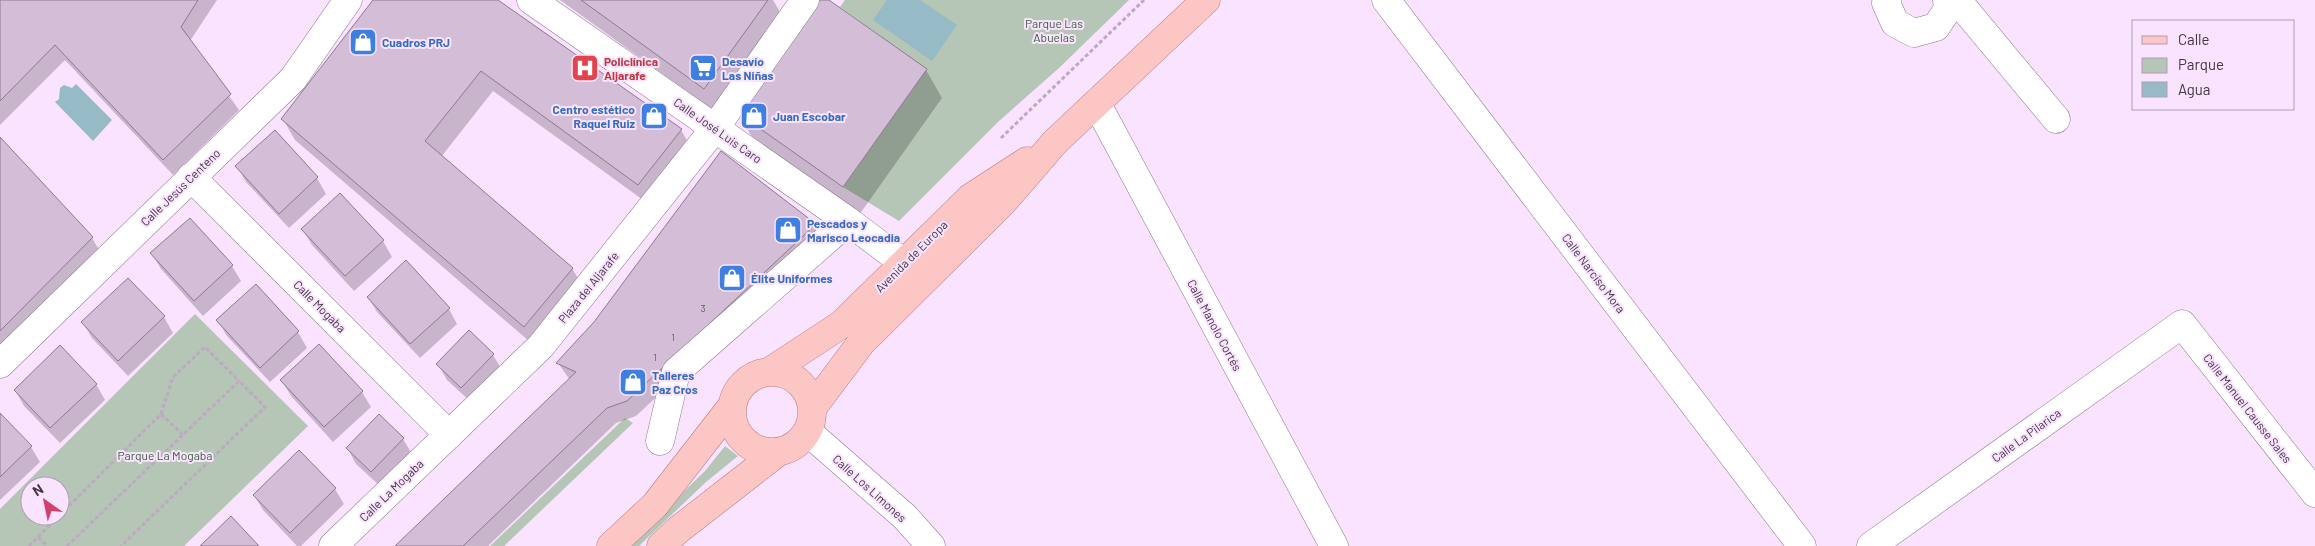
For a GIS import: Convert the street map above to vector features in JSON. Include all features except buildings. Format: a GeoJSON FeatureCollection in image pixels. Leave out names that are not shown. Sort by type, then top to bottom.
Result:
{"type":"FeatureCollection","features":[{"type":"Feature","properties":{"kind":"main road","name":"Avenida de Europa"},"geometry":{"type":"LineString","coordinates":[[810,419],[861,343],[1003,202],[1055,142],[1206,0]]}},
{"type":"Feature","properties":{"kind":"main road","name":"Avenida de Europa"},"geometry":{"type":"LineString","coordinates":[[769,372],[842,324],[970,198],[1055,142]]}},
{"type":"Feature","properties":{"kind":"main road"},"geometry":{"type":"LineString","coordinates":[[661,546],[678,530],[777,453],[789,449],[810,419],[809,394],[802,384],[792,376],[779,372],[769,372],[754,376],[743,384],[736,394],[732,406],[732,419],[743,441],[759,450],[777,453]]}},
{"type":"Feature","properties":{"kind":"main road"},"geometry":{"type":"LineString","coordinates":[[611,546],[655,506],[732,406]]}},
{"type":"Feature","properties":{"kind":"street","name":"Calle Jesús Centeno"},"geometry":{"type":"LineString","coordinates":[[0,364],[293,78],[348,0]]}},
{"type":"Feature","properties":{"kind":"street","name":"Calle José Luis Caro"},"geometry":{"type":"LineString","coordinates":[[530,0],[848,221],[904,263]]}},
{"type":"Feature","properties":{"kind":"street","name":"Plaza del Aljarafe"},"geometry":{"type":"LineString","coordinates":[[449,435],[541,346],[715,128],[805,0]]}},
{"type":"Feature","properties":{"kind":"street","name":"Calle Narciso Mora"},"geometry":{"type":"LineString","coordinates":[[1386,0],[1802,546]]}},
{"type":"Feature","properties":{"kind":"street"},"geometry":{"type":"LineString","coordinates":[[1885,1],[1894,23],[1914,33],[1936,27],[1948,8],[1947,0]]}},
{"type":"Feature","properties":{"kind":"street"},"geometry":{"type":"LineString","coordinates":[[1957,0],[2056,119]]}},
{"type":"Feature","properties":{"kind":"street","name":"Calle Manolo Cortés"},"geometry":{"type":"LineString","coordinates":[[1097,104],[1334,546]]}},
{"type":"Feature","properties":{"kind":"street","name":"Calle Mogaba"},"geometry":{"type":"LineString","coordinates":[[191,177],[449,435]]}},
{"type":"Feature","properties":{"kind":"street"},"geometry":{"type":"LineString","coordinates":[[660,441],[676,372],[848,221]]}},
{"type":"Feature","properties":{"kind":"street","name":"Calle Manuel Causse Sales"},"geometry":{"type":"LineString","coordinates":[[2182,324],[2315,493]]}},
{"type":"Feature","properties":{"kind":"street","name":"Calle La Pilarica"},"geometry":{"type":"LineString","coordinates":[[1871,546],[2182,324]]}},
{"type":"Feature","properties":{"kind":"street","name":"Calle Los Limones"},"geometry":{"type":"LineString","coordinates":[[810,419],[931,546]]}},
{"type":"Feature","properties":{"kind":"street","name":"Calle La Mogaba"},"geometry":{"type":"LineString","coordinates":[[333,546],[449,435]]}},
{"type":"Feature","properties":{"kind":"path"},"geometry":{"type":"LineString","coordinates":[[70,506],[161,414],[173,377],[205,347],[265,407],[121,546]]}},
{"type":"Feature","properties":{"kind":"path"},"geometry":{"type":"LineString","coordinates":[[67,546],[239,381]]}},
{"type":"Feature","properties":{"kind":"path"},"geometry":{"type":"LineString","coordinates":[[161,414],[183,435]]}},
{"type":"Feature","properties":{"kind":"path"},"geometry":{"type":"LineString","coordinates":[[29,546],[50,526]]}},
{"type":"Feature","properties":{"kind":"path"},"geometry":{"type":"LineString","coordinates":[[38,537],[47,546]]}},
{"type":"Feature","properties":{"kind":"green space","name":"Parque Las Abuelas"},"geometry":{"type":"Polygon","coordinates":[[[845,0],[1129,0],[1059,68],[998,122],[899,221],[843,187],[926,69],[840,7],[845,0]]]}},
{"type":"Feature","properties":{"kind":"green space","name":"Parque La Mogaba"},"geometry":{"type":"Polygon","coordinates":[[[195,314],[308,426],[184,546],[0,546],[0,509],[20,489],[20,526],[70,526],[70,476],[33,476],[195,314]]]}},
{"type":"Feature","properties":{"kind":"green space"},"geometry":{"type":"Polygon","coordinates":[[[625,418],[633,423],[504,546],[490,546],[625,418]]]}},
{"type":"Feature","properties":{"kind":"green space"},"geometry":{"type":"Polygon","coordinates":[[[725,446],[738,456],[706,482],[639,546],[628,546],[705,471],[725,446]]]}},
{"type":"Feature","properties":{"kind":"water"},"geometry":{"type":"Polygon","coordinates":[[[887,0],[920,0],[957,25],[932,61],[873,20],[887,0]]]}},
{"type":"Feature","properties":{"kind":"water"},"geometry":{"type":"Polygon","coordinates":[[[76,84],[112,120],[93,141],[55,102],[59,99],[60,88],[64,85],[72,88],[76,84]]]}},
{"type":"Feature","properties":{"kind":"place","name":"Cuadros PRJ"},"geometry":{"type":"Point","coordinates":[363,42]}},
{"type":"Feature","properties":{"kind":"place","name":"Policlínica Aljarafe"},"geometry":{"type":"Point","coordinates":[585,68]}},
{"type":"Feature","properties":{"kind":"place","name":"Desavío Las Niñas"},"geometry":{"type":"Point","coordinates":[703,68]}},
{"type":"Feature","properties":{"kind":"place","name":"Centro estético Raquel Ruiz"},"geometry":{"type":"Point","coordinates":[654,116]}},
{"type":"Feature","properties":{"kind":"place","name":"Juan Escobar"},"geometry":{"type":"Point","coordinates":[754,116]}},
{"type":"Feature","properties":{"kind":"place","name":"Pescados y Marisco Leocadia"},"geometry":{"type":"Point","coordinates":[788,230]}},
{"type":"Feature","properties":{"kind":"place","name":"Élite Uniformes"},"geometry":{"type":"Point","coordinates":[732,278]}},
{"type":"Feature","properties":{"kind":"place","name":"Talleres Paz Cros"},"geometry":{"type":"Point","coordinates":[633,382]}}]}
